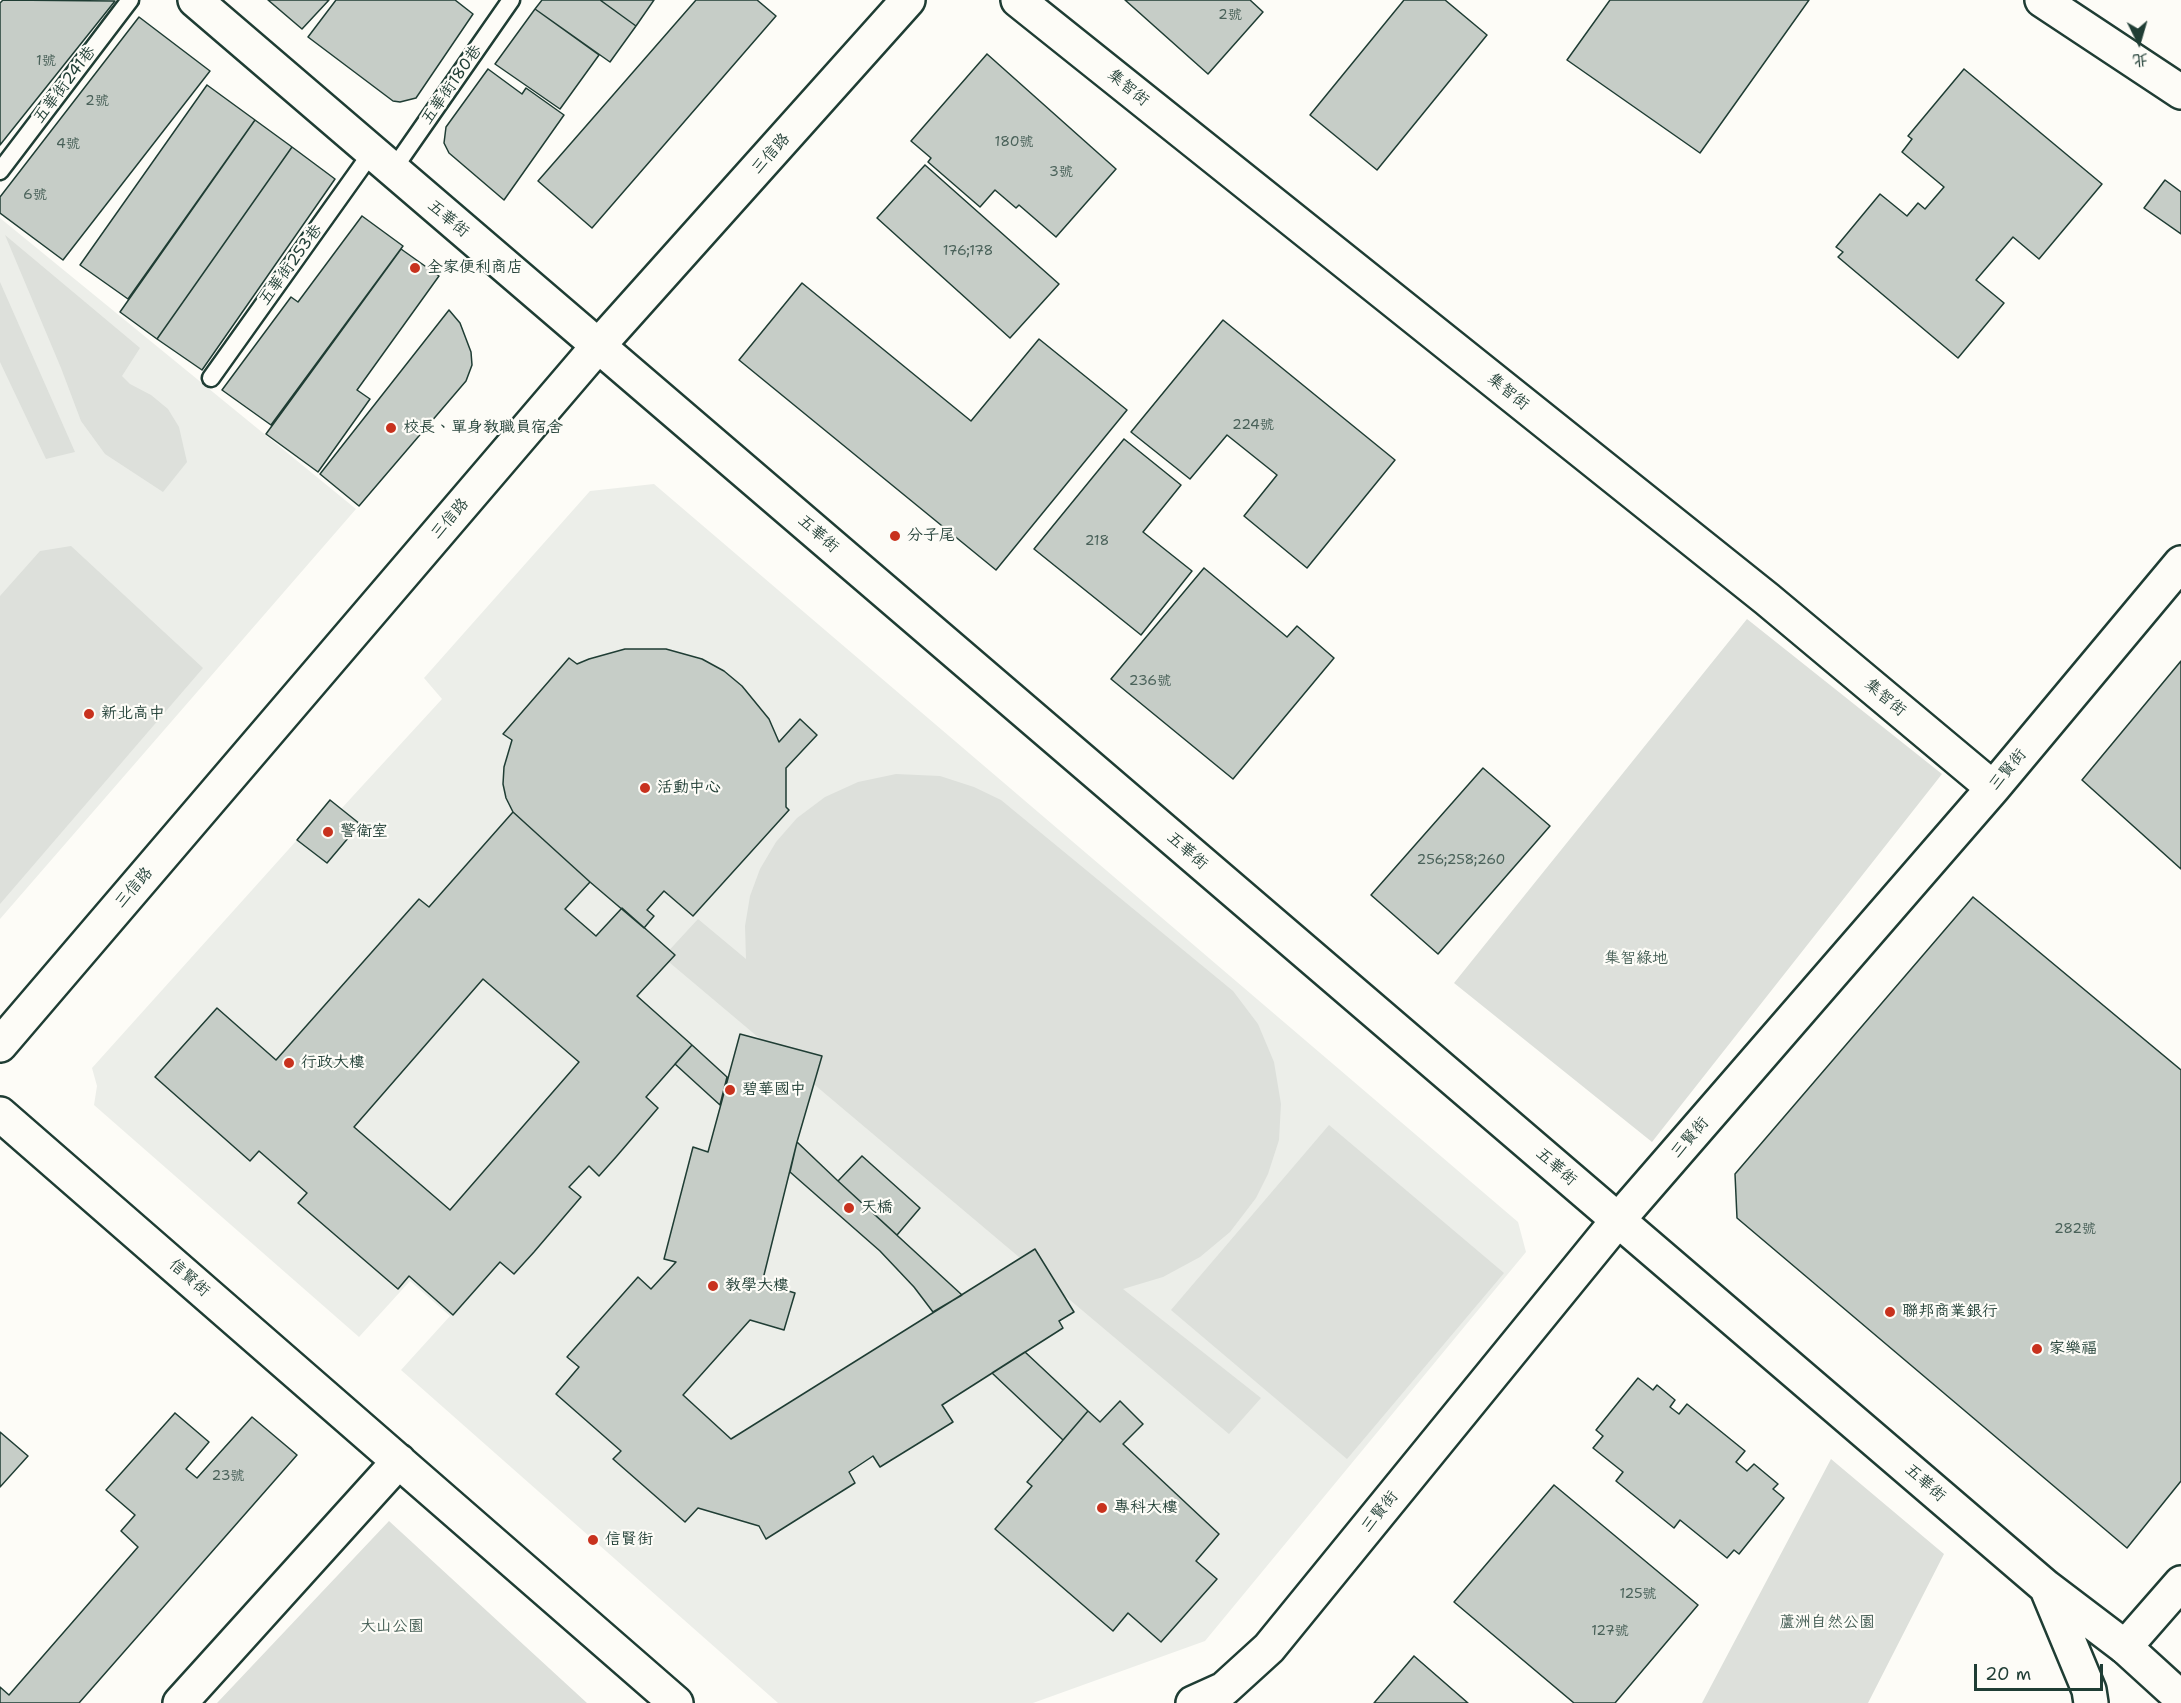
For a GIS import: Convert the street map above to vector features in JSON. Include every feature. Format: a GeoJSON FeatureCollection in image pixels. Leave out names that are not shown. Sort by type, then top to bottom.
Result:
{"type":"FeatureCollection","features":[{"type":"Feature","properties":{"kind":"street","name":"五華街"},"geometry":{"type":"LineString","coordinates":[[195,0],[2046,1587],[2125,1647],[2181,1698]]}},
{"type":"Feature","properties":{"kind":"street","name":"三信路"},"geometry":{"type":"LineString","coordinates":[[0,1045],[598,346],[908,0]]}},
{"type":"Feature","properties":{"kind":"street","name":"集智街"},"geometry":{"type":"LineString","coordinates":[[1018,0],[1767,599],[1994,788]]}},
{"type":"Feature","properties":{"kind":"street"},"geometry":{"type":"LineString","coordinates":[[2042,0],[2181,92]]}},
{"type":"Feature","properties":{"kind":"street","name":"三賢街"},"geometry":{"type":"LineString","coordinates":[[1193,1703],[1224,1689],[1269,1648],[1618,1220],[1994,788],[2181,563]]}},
{"type":"Feature","properties":{"kind":"street","name":"信賢街"},"geometry":{"type":"LineString","coordinates":[[0,1114],[676,1703]]}},
{"type":"Feature","properties":{"kind":"street"},"geometry":{"type":"LineString","coordinates":[[180,1703],[399,1461]]}},
{"type":"Feature","properties":{"kind":"street"},"geometry":{"type":"LineString","coordinates":[[2125,1647],[2181,1583]]}},
{"type":"Feature","properties":{"kind":"street"},"geometry":{"type":"LineString","coordinates":[[2046,1587],[2089,1690],[2091,1703]]}},
{"type":"Feature","properties":{"kind":"lane","name":"五華街241巷"},"geometry":{"type":"LineString","coordinates":[[0,171],[130,0]]}},
{"type":"Feature","properties":{"kind":"lane","name":"五華街180巷"},"geometry":{"type":"LineString","coordinates":[[382,162],[511,0]]}},
{"type":"Feature","properties":{"kind":"lane","name":"五華街253巷"},"geometry":{"type":"LineString","coordinates":[[211,378],[382,162]]}},
{"type":"Feature","properties":{"kind":"shaded area","name":"新北高中"},"geometry":{"type":"Polygon","coordinates":[[[0,218],[356,509],[0,919],[0,218]]]}},
{"type":"Feature","properties":{"kind":"shaded area","name":"碧華國中"},"geometry":{"type":"Polygon","coordinates":[[[654,484],[1518,1222],[1526,1252],[1205,1641],[1033,1703],[778,1703],[401,1370],[450,1316],[410,1281],[359,1337],[94,1105],[97,1086],[92,1068],[297,840],[341,809],[442,699],[424,678],[590,491],[654,484]]]}},
{"type":"Feature","properties":{"kind":"green space"},"geometry":{"type":"Polygon","coordinates":[[[5,235],[140,348],[122,376],[130,384],[151,395],[168,409],[179,427],[187,462],[163,492],[105,454],[81,421],[5,235]]]}},
{"type":"Feature","properties":{"kind":"green space"},"geometry":{"type":"Polygon","coordinates":[[[0,282],[75,452],[46,459],[0,362],[0,282]]]}},
{"type":"Feature","properties":{"kind":"green space"},"geometry":{"type":"Polygon","coordinates":[[[71,546],[203,668],[0,904],[0,596],[40,551],[71,546]]]}},
{"type":"Feature","properties":{"kind":"green space","name":"集智綠地"},"geometry":{"type":"Polygon","coordinates":[[[1747,619],[1942,774],[1652,1142],[1454,983],[1747,619]]]}},
{"type":"Feature","properties":{"kind":"green space"},"geometry":{"type":"Polygon","coordinates":[[[896,774],[940,776],[974,787],[1001,800],[1233,991],[1258,1024],[1274,1062],[1281,1104],[1279,1140],[1268,1174],[1256,1198],[1230,1232],[1200,1257],[1163,1277],[1123,1289],[1261,1398],[1229,1434],[663,957],[698,919],[746,959],[745,926],[750,896],[760,869],[776,842],[797,818],[825,797],[858,782],[896,774]]]}},
{"type":"Feature","properties":{"kind":"green space"},"geometry":{"type":"Polygon","coordinates":[[[1329,1125],[1504,1273],[1347,1459],[1171,1310],[1329,1125]]]}},
{"type":"Feature","properties":{"kind":"green space","name":"蘆洲自然公園"},"geometry":{"type":"Polygon","coordinates":[[[1831,1459],[1944,1554],[1868,1703],[1702,1703],[1831,1459]]]}},
{"type":"Feature","properties":{"kind":"green space","name":"大山公園"},"geometry":{"type":"Polygon","coordinates":[[[389,1521],[587,1703],[217,1703],[389,1521]]]}},
{"type":"Feature","properties":{"kind":"building"},"geometry":{"type":"Polygon","coordinates":[[[3,0],[115,1],[0,145],[0,3],[3,0]]]}},
{"type":"Feature","properties":{"kind":"building"},"geometry":{"type":"Polygon","coordinates":[[[268,0],[329,0],[302,29],[268,0]]]}},
{"type":"Feature","properties":{"kind":"building"},"geometry":{"type":"Polygon","coordinates":[[[336,0],[455,0],[473,14],[416,98],[400,102],[393,101],[308,37],[336,0]]]}},
{"type":"Feature","properties":{"kind":"building"},"geometry":{"type":"Polygon","coordinates":[[[542,0],[600,0],[636,26],[610,62],[535,9],[542,0]]]}},
{"type":"Feature","properties":{"kind":"building"},"geometry":{"type":"Polygon","coordinates":[[[600,0],[654,0],[636,26],[600,0]]]}},
{"type":"Feature","properties":{"kind":"building"},"geometry":{"type":"Polygon","coordinates":[[[696,0],[757,0],[776,16],[592,228],[538,181],[696,0]]]}},
{"type":"Feature","properties":{"kind":"building"},"geometry":{"type":"Polygon","coordinates":[[[1125,0],[1250,0],[1263,12],[1208,74],[1125,0]]]}},
{"type":"Feature","properties":{"kind":"building"},"geometry":{"type":"Polygon","coordinates":[[[1404,0],[1445,0],[1487,35],[1377,170],[1310,115],[1404,0]]]}},
{"type":"Feature","properties":{"kind":"building"},"geometry":{"type":"Polygon","coordinates":[[[1610,0],[1809,0],[1700,153],[1567,60],[1610,0]]]}},
{"type":"Feature","properties":{"kind":"building"},"geometry":{"type":"Polygon","coordinates":[[[535,9],[599,55],[560,109],[495,64],[535,9]]]}},
{"type":"Feature","properties":{"kind":"building"},"geometry":{"type":"Polygon","coordinates":[[[139,17],[210,71],[63,260],[0,213],[0,197],[139,17]]]}},
{"type":"Feature","properties":{"kind":"building"},"geometry":{"type":"Polygon","coordinates":[[[987,54],[1116,169],[1056,237],[1019,205],[1016,208],[995,190],[980,207],[928,162],[931,158],[911,141],[987,54]]]}},
{"type":"Feature","properties":{"kind":"building"},"geometry":{"type":"Polygon","coordinates":[[[488,69],[522,94],[526,88],[564,115],[504,200],[449,153],[444,143],[446,127],[488,69]]]}},
{"type":"Feature","properties":{"kind":"building"},"geometry":{"type":"Polygon","coordinates":[[[1964,69],[2102,184],[2039,259],[2013,237],[1976,280],[2004,303],[1958,358],[1838,257],[1843,252],[1836,247],[1880,194],[1907,216],[1918,203],[1925,209],[1944,187],[1902,152],[1912,139],[1908,136],[1964,69]]]}},
{"type":"Feature","properties":{"kind":"building"},"geometry":{"type":"Polygon","coordinates":[[[207,85],[255,120],[128,299],[80,265],[207,85]]]}},
{"type":"Feature","properties":{"kind":"building"},"geometry":{"type":"Polygon","coordinates":[[[255,120],[292,147],[157,339],[120,312],[255,120]]]}},
{"type":"Feature","properties":{"kind":"building"},"geometry":{"type":"Polygon","coordinates":[[[292,147],[335,179],[202,370],[157,339],[292,147]]]}},
{"type":"Feature","properties":{"kind":"building"},"geometry":{"type":"Polygon","coordinates":[[[925,165],[1059,284],[1010,338],[877,218],[925,165]]]}},
{"type":"Feature","properties":{"kind":"building"},"geometry":{"type":"Polygon","coordinates":[[[2165,180],[2181,192],[2181,234],[2144,208],[2165,180]]]}},
{"type":"Feature","properties":{"kind":"building"},"geometry":{"type":"Polygon","coordinates":[[[362,216],[403,246],[271,425],[222,390],[291,297],[298,302],[362,216]]]}},
{"type":"Feature","properties":{"kind":"building"},"geometry":{"type":"Polygon","coordinates":[[[401,249],[439,276],[357,390],[370,399],[318,472],[266,434],[401,249]]]}},
{"type":"Feature","properties":{"kind":"building"},"geometry":{"type":"Polygon","coordinates":[[[802,283],[971,421],[1039,339],[1127,410],[996,570],[739,360],[802,283]]]}},
{"type":"Feature","properties":{"kind":"building","name":"校長、單身教職員宿舍"},"geometry":{"type":"Polygon","coordinates":[[[449,310],[460,323],[471,352],[472,365],[466,381],[359,506],[320,474],[449,310]]]}},
{"type":"Feature","properties":{"kind":"building"},"geometry":{"type":"Polygon","coordinates":[[[1223,320],[1395,460],[1307,568],[1244,516],[1277,475],[1227,435],[1190,479],[1131,432],[1223,320]]]}},
{"type":"Feature","properties":{"kind":"building"},"geometry":{"type":"Polygon","coordinates":[[[1124,439],[1181,485],[1143,532],[1192,571],[1141,635],[1034,549],[1124,439]]]}},
{"type":"Feature","properties":{"kind":"building"},"geometry":{"type":"Polygon","coordinates":[[[1204,568],[1287,637],[1297,626],[1334,658],[1233,779],[1111,679],[1204,568]]]}},
{"type":"Feature","properties":{"kind":"building","name":"活動中心"},"geometry":{"type":"Polygon","coordinates":[[[625,649],[666,649],[702,659],[724,671],[742,686],[769,719],[779,742],[800,719],[817,735],[786,768],[786,807],[789,810],[693,916],[664,891],[647,910],[654,916],[644,928],[513,812],[506,798],[503,784],[504,767],[512,740],[503,734],[569,658],[577,664],[625,649]]]}},
{"type":"Feature","properties":{"kind":"building"},"geometry":{"type":"Polygon","coordinates":[[[2181,661],[2181,869],[2082,780],[2181,661]]]}},
{"type":"Feature","properties":{"kind":"building"},"geometry":{"type":"Polygon","coordinates":[[[1483,768],[1550,826],[1438,954],[1371,895],[1483,768]]]}},
{"type":"Feature","properties":{"kind":"building","name":"警衛室"},"geometry":{"type":"Polygon","coordinates":[[[330,800],[360,824],[327,863],[297,840],[330,800]]]}},
{"type":"Feature","properties":{"kind":"building","name":"行政大樓"},"geometry":{"type":"Polygon","coordinates":[[[513,812],[590,882],[565,909],[596,936],[622,908],[675,955],[637,996],[692,1045],[646,1097],[658,1108],[616,1157],[599,1176],[589,1166],[569,1187],[581,1197],[534,1252],[514,1274],[500,1262],[453,1315],[409,1276],[398,1289],[298,1203],[307,1193],[259,1151],[250,1161],[155,1077],[217,1008],[276,1060],[419,899],[429,907],[513,812]],[[483,979],[354,1127],[450,1210],[579,1062],[483,979]]]}},
{"type":"Feature","properties":{"kind":"building","name":"家樂福"},"geometry":{"type":"Polygon","coordinates":[[[1973,897],[2181,1070],[2181,1481],[2127,1548],[1737,1218],[1735,1174],[1973,897]]]}},
{"type":"Feature","properties":{"kind":"building","name":"教學大樓"},"geometry":{"type":"Polygon","coordinates":[[[740,1034],[822,1056],[797,1142],[762,1283],[795,1293],[784,1330],[750,1320],[683,1395],[731,1439],[1035,1249],[1074,1312],[1059,1321],[1063,1328],[942,1405],[953,1422],[880,1467],[873,1456],[849,1472],[855,1483],[766,1539],[759,1526],[698,1508],[685,1522],[613,1459],[621,1451],[556,1394],[579,1367],[567,1357],[638,1277],[651,1289],[676,1262],[664,1259],[693,1147],[708,1152],[740,1034]]]}},
{"type":"Feature","properties":{"kind":"building"},"geometry":{"type":"Polygon","coordinates":[[[692,1045],[727,1077],[720,1105],[675,1064],[692,1045]]]}},
{"type":"Feature","properties":{"kind":"building","name":"天橋"},"geometry":{"type":"Polygon","coordinates":[[[797,1142],[962,1295],[933,1312],[914,1287],[880,1251],[790,1172],[797,1142]]]}},
{"type":"Feature","properties":{"kind":"building"},"geometry":{"type":"Polygon","coordinates":[[[862,1156],[920,1208],[897,1235],[838,1181],[862,1156]]]}},
{"type":"Feature","properties":{"kind":"building"},"geometry":{"type":"Polygon","coordinates":[[[1025,1352],[1088,1411],[1063,1440],[992,1373],[1025,1352]]]}},
{"type":"Feature","properties":{"kind":"building"},"geometry":{"type":"Polygon","coordinates":[[[1638,1378],[1653,1390],[1657,1385],[1675,1400],[1670,1407],[1679,1414],[1687,1404],[1745,1451],[1736,1462],[1747,1471],[1754,1464],[1778,1484],[1773,1489],[1784,1498],[1739,1554],[1734,1550],[1727,1558],[1680,1520],[1674,1528],[1616,1481],[1623,1472],[1593,1448],[1603,1436],[1596,1430],[1638,1378]]]}},
{"type":"Feature","properties":{"kind":"building","name":"專科大樓"},"geometry":{"type":"Polygon","coordinates":[[[1120,1401],[1143,1424],[1123,1444],[1219,1534],[1196,1561],[1217,1579],[1161,1642],[1128,1613],[1113,1631],[995,1529],[1032,1486],[1027,1482],[1088,1411],[1100,1422],[1120,1401]]]}},
{"type":"Feature","properties":{"kind":"building"},"geometry":{"type":"Polygon","coordinates":[[[175,1413],[209,1442],[186,1469],[197,1478],[252,1417],[297,1455],[79,1703],[0,1703],[0,1687],[9,1695],[138,1547],[121,1531],[135,1515],[106,1490],[175,1413]]]}},
{"type":"Feature","properties":{"kind":"building"},"geometry":{"type":"Polygon","coordinates":[[[0,1432],[28,1456],[0,1487],[0,1432]]]}},
{"type":"Feature","properties":{"kind":"building"},"geometry":{"type":"Polygon","coordinates":[[[1554,1485],[1698,1605],[1615,1703],[1574,1703],[1454,1602],[1554,1485]]]}},
{"type":"Feature","properties":{"kind":"building"},"geometry":{"type":"Polygon","coordinates":[[[1414,1656],[1468,1703],[1374,1703],[1414,1656]]]}},
{"type":"Feature","properties":{"kind":"place","name":"全家便利商店"},"geometry":{"type":"Point","coordinates":[415,268]}},
{"type":"Feature","properties":{"kind":"place","name":"校長、單身教職員宿舍"},"geometry":{"type":"Point","coordinates":[391,428]}},
{"type":"Feature","properties":{"kind":"place","name":"分子尾"},"geometry":{"type":"Point","coordinates":[895,536]}},
{"type":"Feature","properties":{"kind":"place","name":"新北高中"},"geometry":{"type":"Point","coordinates":[89,714]}},
{"type":"Feature","properties":{"kind":"place","name":"活動中心"},"geometry":{"type":"Point","coordinates":[645,788]}},
{"type":"Feature","properties":{"kind":"place","name":"警衛室"},"geometry":{"type":"Point","coordinates":[328,832]}},
{"type":"Feature","properties":{"kind":"place","name":"行政大樓"},"geometry":{"type":"Point","coordinates":[289,1063]}},
{"type":"Feature","properties":{"kind":"place","name":"碧華國中"},"geometry":{"type":"Point","coordinates":[730,1090]}},
{"type":"Feature","properties":{"kind":"place","name":"天橋"},"geometry":{"type":"Point","coordinates":[849,1208]}},
{"type":"Feature","properties":{"kind":"place","name":"教學大樓"},"geometry":{"type":"Point","coordinates":[713,1286]}},
{"type":"Feature","properties":{"kind":"place","name":"聯邦商業銀行"},"geometry":{"type":"Point","coordinates":[1890,1312]}},
{"type":"Feature","properties":{"kind":"place","name":"家樂福"},"geometry":{"type":"Point","coordinates":[2037,1349]}},
{"type":"Feature","properties":{"kind":"place","name":"專科大樓"},"geometry":{"type":"Point","coordinates":[1102,1508]}},
{"type":"Feature","properties":{"kind":"place","name":"信賢街"},"geometry":{"type":"Point","coordinates":[593,1540]}}]}
